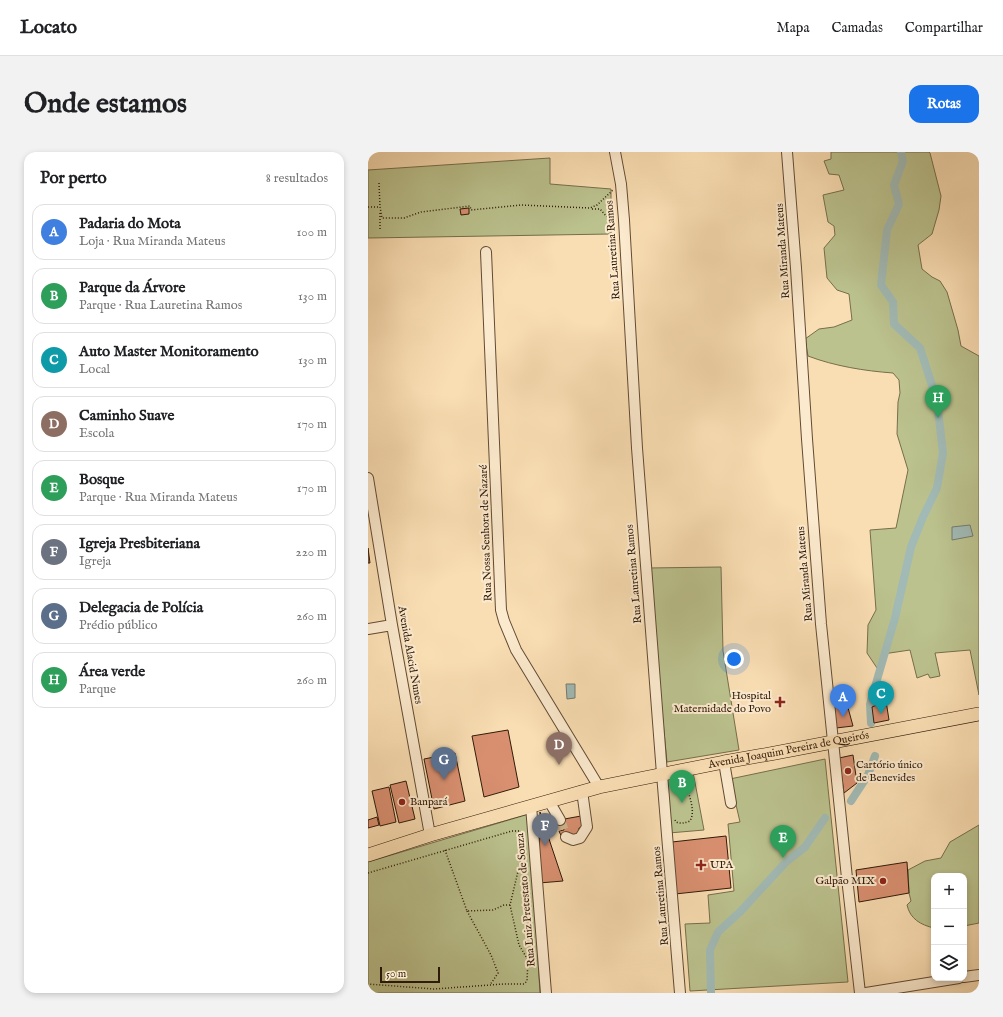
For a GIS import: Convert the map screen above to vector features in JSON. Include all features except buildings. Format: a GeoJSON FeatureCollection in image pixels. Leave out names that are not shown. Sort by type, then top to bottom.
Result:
{"type":"FeatureCollection","features":[{"type":"Feature","properties":{"kind":"main road","name":"Avenida Joaquim Pereira de Queirós"},"geometry":{"type":"LineString","coordinates":[[368,854],[599,786],[979,714]]}},
{"type":"Feature","properties":{"kind":"street","name":"Rua Lauretina Ramos"},"geometry":{"type":"LineString","coordinates":[[616,152],[621,184],[624,220],[636,448],[666,774],[666,815],[680,993]]}},
{"type":"Feature","properties":{"kind":"street","name":"Rua Miranda Mateus"},"geometry":{"type":"LineString","coordinates":[[787,152],[821,624],[860,993]]}},
{"type":"Feature","properties":{"kind":"street","name":"Rua Nossa Senhora de Nazaré"},"geometry":{"type":"LineString","coordinates":[[486,252],[501,610],[516,650],[599,786]]}},
{"type":"Feature","properties":{"kind":"street","name":"Avenida Alacid Nunes"},"geometry":{"type":"LineString","coordinates":[[368,478],[392,625],[430,835]]}},
{"type":"Feature","properties":{"kind":"street"},"geometry":{"type":"LineString","coordinates":[[368,629],[392,625]]}},
{"type":"Feature","properties":{"kind":"street"},"geometry":{"type":"LineString","coordinates":[[724,762],[731,803]]}},
{"type":"Feature","properties":{"kind":"street"},"geometry":{"type":"LineString","coordinates":[[566,837],[573,840],[580,838],[587,827],[582,791]]}},
{"type":"Feature","properties":{"kind":"street"},"geometry":{"type":"LineString","coordinates":[[548,801],[560,820]]}},
{"type":"Feature","properties":{"kind":"street","name":"Rua Luiz Pretestato de Souza"},"geometry":{"type":"LineString","coordinates":[[531,806],[546,993]]}},
{"type":"Feature","properties":{"kind":"street"},"geometry":{"type":"LineString","coordinates":[[967,977],[979,975]]}},
{"type":"Feature","properties":{"kind":"street"},"geometry":{"type":"LineString","coordinates":[[866,993],[916,985],[929,988],[950,981]]}},
{"type":"Feature","properties":{"kind":"path"},"geometry":{"type":"LineString","coordinates":[[379,183],[380,231]]}},
{"type":"Feature","properties":{"kind":"path"},"geometry":{"type":"LineString","coordinates":[[590,208],[597,205],[621,184]]}},
{"type":"Feature","properties":{"kind":"path"},"geometry":{"type":"LineString","coordinates":[[380,208],[382,218],[404,218],[421,212],[470,206],[471,210],[521,205],[590,208],[600,209],[611,219],[624,220]]}},
{"type":"Feature","properties":{"kind":"path"},"geometry":{"type":"LineString","coordinates":[[368,207],[380,208]]}},
{"type":"Feature","properties":{"kind":"path"},"geometry":{"type":"LineString","coordinates":[[666,815],[675,818],[676,822],[679,823],[690,821],[693,811],[687,785],[688,769]]}},
{"type":"Feature","properties":{"kind":"path"},"geometry":{"type":"LineString","coordinates":[[666,774],[677,793],[689,793]]}},
{"type":"Feature","properties":{"kind":"path"},"geometry":{"type":"LineString","coordinates":[[368,873],[512,831],[520,831],[524,846],[510,905],[519,945],[528,960],[527,982],[524,984],[434,989],[368,984]]}},
{"type":"Feature","properties":{"kind":"path"},"geometry":{"type":"LineString","coordinates":[[445,850],[467,911],[492,955],[498,973],[490,985]]}},
{"type":"Feature","properties":{"kind":"path"},"geometry":{"type":"LineString","coordinates":[[467,911],[493,910],[504,905],[510,905]]}},
{"type":"Feature","properties":{"kind":"green space"},"geometry":{"type":"Polygon","coordinates":[[[831,152],[930,153],[941,196],[939,210],[932,234],[918,245],[922,269],[940,281],[947,292],[961,346],[979,356],[979,695],[970,650],[935,653],[940,676],[930,678],[928,674],[917,678],[910,650],[883,654],[877,668],[867,653],[868,625],[876,610],[870,530],[896,528],[908,470],[897,434],[898,402],[900,393],[899,380],[893,373],[850,368],[828,363],[808,356],[805,339],[819,329],[834,327],[852,320],[849,294],[837,290],[827,278],[824,248],[835,235],[834,226],[828,222],[823,195],[844,190],[839,175],[829,174],[824,161],[831,159],[831,152]]]}},
{"type":"Feature","properties":{"kind":"green space"},"geometry":{"type":"Polygon","coordinates":[[[550,158],[550,184],[611,189],[611,234],[368,238],[368,170],[550,158]]]}},
{"type":"Feature","properties":{"kind":"green space"},"geometry":{"type":"Polygon","coordinates":[[[721,567],[723,651],[739,750],[667,762],[648,568],[721,567]]]}},
{"type":"Feature","properties":{"kind":"green space"},"geometry":{"type":"Polygon","coordinates":[[[825,759],[848,982],[690,991],[685,924],[710,923],[708,895],[734,891],[728,824],[740,822],[730,779],[825,759]]]}},
{"type":"Feature","properties":{"kind":"green space"},"geometry":{"type":"Polygon","coordinates":[[[693,772],[704,830],[669,833],[663,777],[693,772]]]}},
{"type":"Feature","properties":{"kind":"green space"},"geometry":{"type":"Polygon","coordinates":[[[529,814],[540,993],[368,993],[368,862],[529,814]]]}},
{"type":"Feature","properties":{"kind":"green space"},"geometry":{"type":"Polygon","coordinates":[[[979,825],[979,923],[967,925],[967,873],[931,873],[931,927],[917,921],[908,910],[907,905],[911,901],[909,893],[908,870],[925,861],[941,858],[950,842],[979,825]]]}},
{"type":"Feature","properties":{"kind":"water"},"geometry":{"type":"Polygon","coordinates":[[[970,525],[973,536],[952,540],[952,527],[970,525]]]}},
{"type":"Feature","properties":{"kind":"water"},"geometry":{"type":"Polygon","coordinates":[[[566,684],[575,684],[575,698],[567,699],[566,684]]]}},
{"type":"Feature","properties":{"kind":"waterway"},"geometry":{"type":"LineString","coordinates":[[871,723],[870,704],[895,618],[911,547],[937,488],[943,453],[937,401],[920,348],[894,324],[893,302],[881,285],[887,230],[899,204],[894,185],[903,161],[901,152]]}},
{"type":"Feature","properties":{"kind":"waterway"},"geometry":{"type":"LineString","coordinates":[[851,801],[868,775],[875,756]]}},
{"type":"Feature","properties":{"kind":"waterway"},"geometry":{"type":"LineString","coordinates":[[711,993],[710,950],[718,932],[741,911],[786,862],[805,847],[825,818]]}},
{"type":"Feature","properties":{"kind":"tunnel"},"geometry":{"type":"LineString","coordinates":[[560,820],[566,837]]}},
{"type":"Feature","properties":{"kind":"place","name":"Área verde"},"geometry":{"type":"Point","coordinates":[938,418]}},
{"type":"Feature","properties":{"kind":"place","name":"Hospital Maternidade do Povo"},"geometry":{"type":"Point","coordinates":[780,702]}},
{"type":"Feature","properties":{"kind":"place","name":"Auto Master Monitoramento"},"geometry":{"type":"Point","coordinates":[881,714]}},
{"type":"Feature","properties":{"kind":"place","name":"Padaria do Mota"},"geometry":{"type":"Point","coordinates":[843,717]}},
{"type":"Feature","properties":{"kind":"place","name":"Caminho Suave"},"geometry":{"type":"Point","coordinates":[559,765]}},
{"type":"Feature","properties":{"kind":"place","name":"Cartório único de Benevides"},"geometry":{"type":"Point","coordinates":[848,771]}},
{"type":"Feature","properties":{"kind":"place","name":"Delegacia de Polícia"},"geometry":{"type":"Point","coordinates":[444,780]}},
{"type":"Feature","properties":{"kind":"place","name":"Banpará"},"geometry":{"type":"Point","coordinates":[402,802]}},
{"type":"Feature","properties":{"kind":"place","name":"Parque da Árvore"},"geometry":{"type":"Point","coordinates":[682,803]}},
{"type":"Feature","properties":{"kind":"place","name":"Igreja Presbiteriana"},"geometry":{"type":"Point","coordinates":[545,846]}},
{"type":"Feature","properties":{"kind":"place","name":"Bosque"},"geometry":{"type":"Point","coordinates":[783,858]}},
{"type":"Feature","properties":{"kind":"place","name":"UPA"},"geometry":{"type":"Point","coordinates":[701,865]}},
{"type":"Feature","properties":{"kind":"place","name":"Galpão MIX"},"geometry":{"type":"Point","coordinates":[883,881]}}]}
